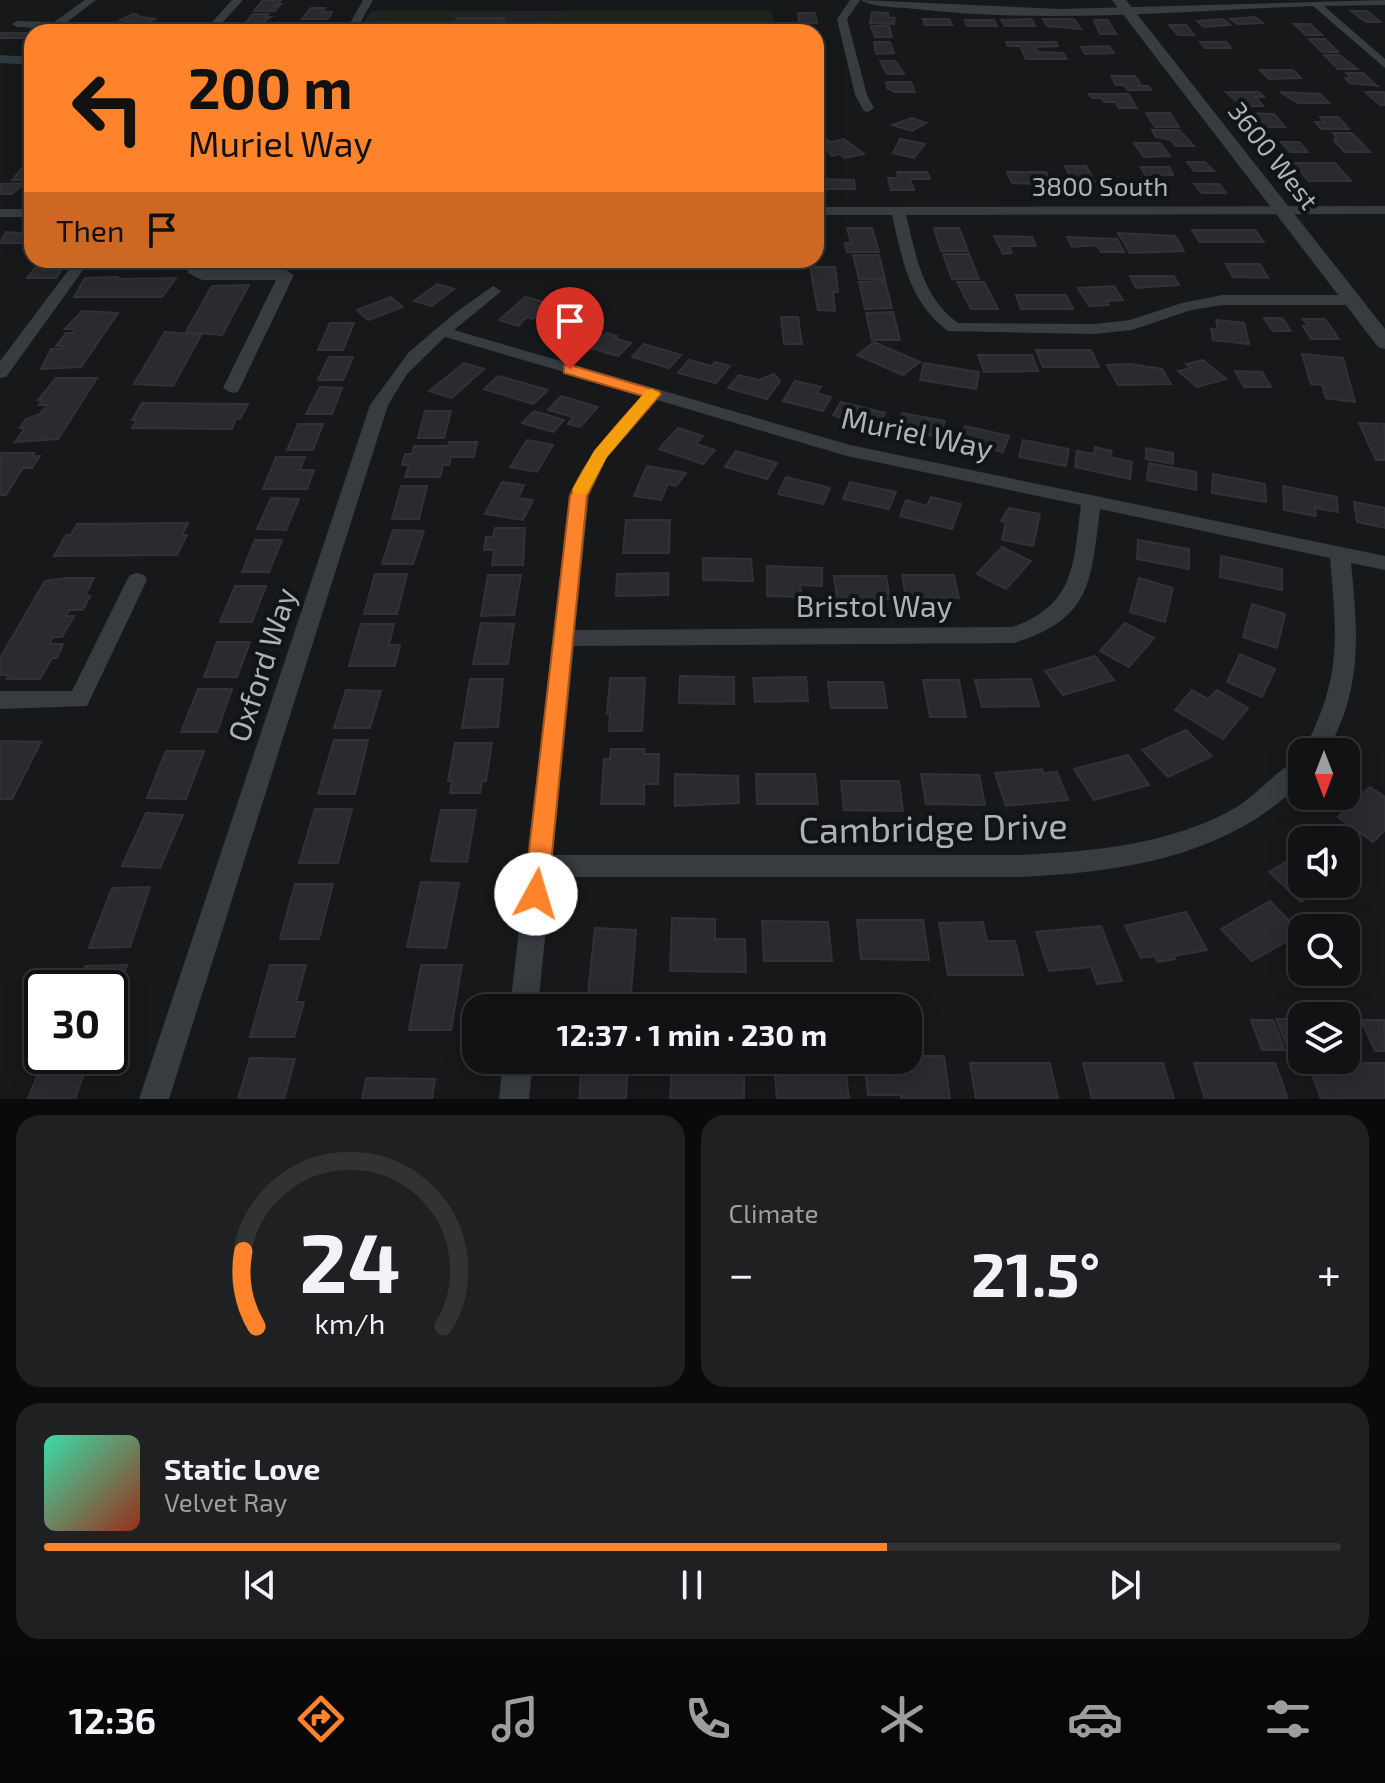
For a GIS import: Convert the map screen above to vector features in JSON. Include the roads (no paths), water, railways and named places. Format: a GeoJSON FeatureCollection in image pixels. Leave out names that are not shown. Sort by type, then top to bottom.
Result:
{"type":"FeatureCollection","features":[{"type":"Feature","properties":{"kind":"street"},"geometry":{"type":"LineString","coordinates":[[17,24],[58,24],[91,0]]}},
{"type":"Feature","properties":{"kind":"street"},"geometry":{"type":"LineString","coordinates":[[216,24],[238,0]]}},
{"type":"Feature","properties":{"kind":"street"},"geometry":{"type":"LineString","coordinates":[[354,24],[368,0]]}},
{"type":"Feature","properties":{"kind":"street"},"geometry":{"type":"LineString","coordinates":[[855,0],[842,19],[861,95],[868,108]]}},
{"type":"Feature","properties":{"kind":"street"},"geometry":{"type":"LineString","coordinates":[[866,0],[950,10],[1123,5],[1196,10],[1314,2],[1385,2]]}},
{"type":"Feature","properties":{"kind":"street"},"geometry":{"type":"LineString","coordinates":[[1314,2],[1385,65]]}},
{"type":"Feature","properties":{"kind":"street","name":"3600 West"},"geometry":{"type":"LineString","coordinates":[[1123,5],[1385,343]]}},
{"type":"Feature","properties":{"kind":"street","name":"3800 South"},"geometry":{"type":"LineString","coordinates":[[824,211],[1385,210]]}},
{"type":"Feature","properties":{"kind":"street"},"geometry":{"type":"LineString","coordinates":[[898,211],[920,290],[936,315],[954,328],[1081,330],[1132,325],[1213,301],[1352,300]]}},
{"type":"Feature","properties":{"kind":"street"},"geometry":{"type":"LineString","coordinates":[[0,213],[24,213]]}},
{"type":"Feature","properties":{"kind":"street"},"geometry":{"type":"LineString","coordinates":[[0,373],[78,268]]}},
{"type":"Feature","properties":{"kind":"street"},"geometry":{"type":"LineString","coordinates":[[224,268],[286,275],[232,388]]}},
{"type":"Feature","properties":{"kind":"street","name":"Oxford Way"},"geometry":{"type":"LineString","coordinates":[[154,1099],[375,417],[399,372],[422,346],[444,332],[493,291]]}},
{"type":"Feature","properties":{"kind":"street"},"geometry":{"type":"LineString","coordinates":[[1132,325],[1150,340]]}},
{"type":"Feature","properties":{"kind":"street","name":"Muriel Way"},"geometry":{"type":"LineString","coordinates":[[444,332],[847,450],[1385,563]]}},
{"type":"Feature","properties":{"kind":"street"},"geometry":{"type":"LineString","coordinates":[[525,994],[576,511],[583,482],[600,455],[653,394]]}},
{"type":"Feature","properties":{"kind":"street","name":"Bristol Way"},"geometry":{"type":"LineString","coordinates":[[563,638],[1014,635],[1057,616],[1075,595],[1091,502]]}},
{"type":"Feature","properties":{"kind":"street"},"geometry":{"type":"LineString","coordinates":[[1322,738],[1338,709],[1347,665],[1340,553]]}},
{"type":"Feature","properties":{"kind":"street"},"geometry":{"type":"LineString","coordinates":[[0,700],[79,700],[137,580]]}},
{"type":"Feature","properties":{"kind":"street","name":"Cambridge Drive"},"geometry":{"type":"LineString","coordinates":[[539,866],[1022,866],[1099,862],[1169,847],[1224,825],[1274,794],[1288,780]]}},
{"type":"Feature","properties":{"kind":"street"},"geometry":{"type":"LineString","coordinates":[[514,1099],[517,1074]]}},
{"type":"Feature","properties":{"kind":"waterway"},"geometry":{"type":"LineString","coordinates":[[0,59],[24,60]]}}]}
